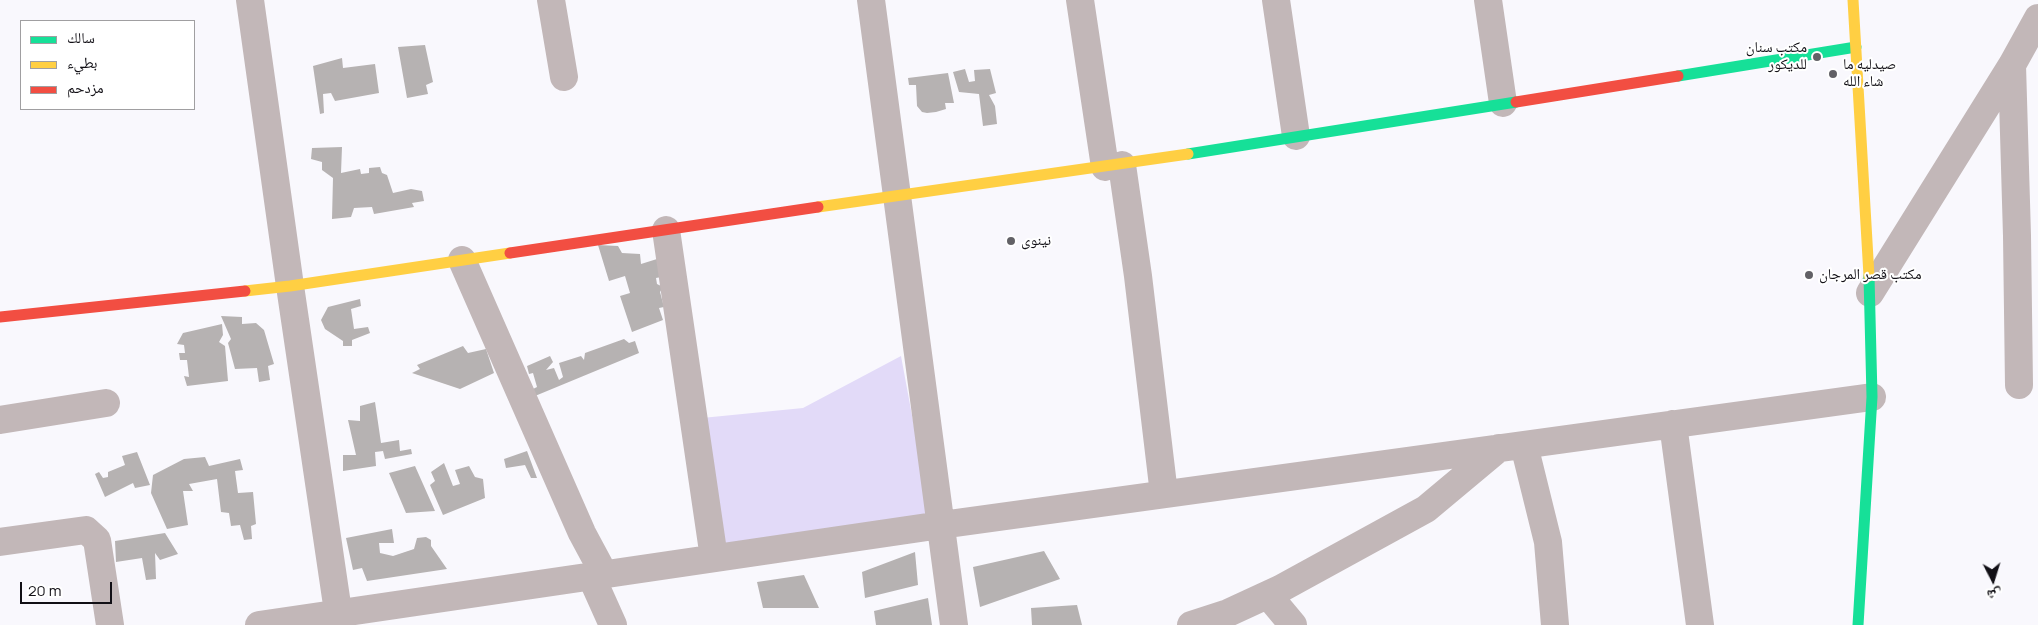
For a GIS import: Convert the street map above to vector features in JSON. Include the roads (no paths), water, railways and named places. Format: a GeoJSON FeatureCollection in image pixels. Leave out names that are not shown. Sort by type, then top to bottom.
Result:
{"type":"FeatureCollection","features":[{"type":"Feature","properties":{"kind":"street"},"geometry":{"type":"LineString","coordinates":[[250,0],[339,619]]}},
{"type":"Feature","properties":{"kind":"street"},"geometry":{"type":"LineString","coordinates":[[551,0],[564,77]]}},
{"type":"Feature","properties":{"kind":"street"},"geometry":{"type":"LineString","coordinates":[[870,0],[954,625]]}},
{"type":"Feature","properties":{"kind":"street"},"geometry":{"type":"LineString","coordinates":[[1080,0],[1138,276],[1164,494]]}},
{"type":"Feature","properties":{"kind":"street"},"geometry":{"type":"LineString","coordinates":[[1276,0],[1296,136]]}},
{"type":"Feature","properties":{"kind":"street"},"geometry":{"type":"LineString","coordinates":[[1488,0],[1503,103]]}},
{"type":"Feature","properties":{"kind":"street"},"geometry":{"type":"LineString","coordinates":[[1853,0],[1870,293],[1872,397],[1858,625]]}},
{"type":"Feature","properties":{"kind":"street"},"geometry":{"type":"LineString","coordinates":[[1870,293],[2012,65],[2038,18]]}},
{"type":"Feature","properties":{"kind":"street"},"geometry":{"type":"LineString","coordinates":[[0,317],[290,286],[896,195],[1114,166],[1856,47]]}},
{"type":"Feature","properties":{"kind":"street"},"geometry":{"type":"LineString","coordinates":[[2012,65],[2028,236],[2020,385]]}},
{"type":"Feature","properties":{"kind":"street"},"geometry":{"type":"LineString","coordinates":[[666,230],[714,558]]}},
{"type":"Feature","properties":{"kind":"street"},"geometry":{"type":"LineString","coordinates":[[462,260],[582,532],[598,575],[613,625]]}},
{"type":"Feature","properties":{"kind":"street"},"geometry":{"type":"LineString","coordinates":[[259,625],[339,619],[598,575],[941,525],[1872,397]]}},
{"type":"Feature","properties":{"kind":"street"},"geometry":{"type":"LineString","coordinates":[[0,420],[106,403]]}},
{"type":"Feature","properties":{"kind":"street"},"geometry":{"type":"LineString","coordinates":[[1672,424],[1700,625]]}},
{"type":"Feature","properties":{"kind":"street"},"geometry":{"type":"LineString","coordinates":[[1191,625],[1228,613],[1268,595],[1426,509],[1511,447]]}},
{"type":"Feature","properties":{"kind":"street"},"geometry":{"type":"LineString","coordinates":[[1511,447],[1548,542],[1555,625]]}},
{"type":"Feature","properties":{"kind":"street"},"geometry":{"type":"LineString","coordinates":[[0,542],[86,530],[98,540],[110,625]]}},
{"type":"Feature","properties":{"kind":"street"},"geometry":{"type":"LineString","coordinates":[[1268,595],[1293,625]]}},
{"type":"Feature","properties":{"kind":"place","name":"مكتب سنان للديكور"},"geometry":{"type":"Point","coordinates":[1817,57]}},
{"type":"Feature","properties":{"kind":"place","name":"صيدليه ما شاء الله"},"geometry":{"type":"Point","coordinates":[1833,74]}},
{"type":"Feature","properties":{"kind":"place","name":"نينوى"},"geometry":{"type":"Point","coordinates":[1011,241]}},
{"type":"Feature","properties":{"kind":"place","name":"مكتب قصر المرجان"},"geometry":{"type":"Point","coordinates":[1809,275]}}]}
